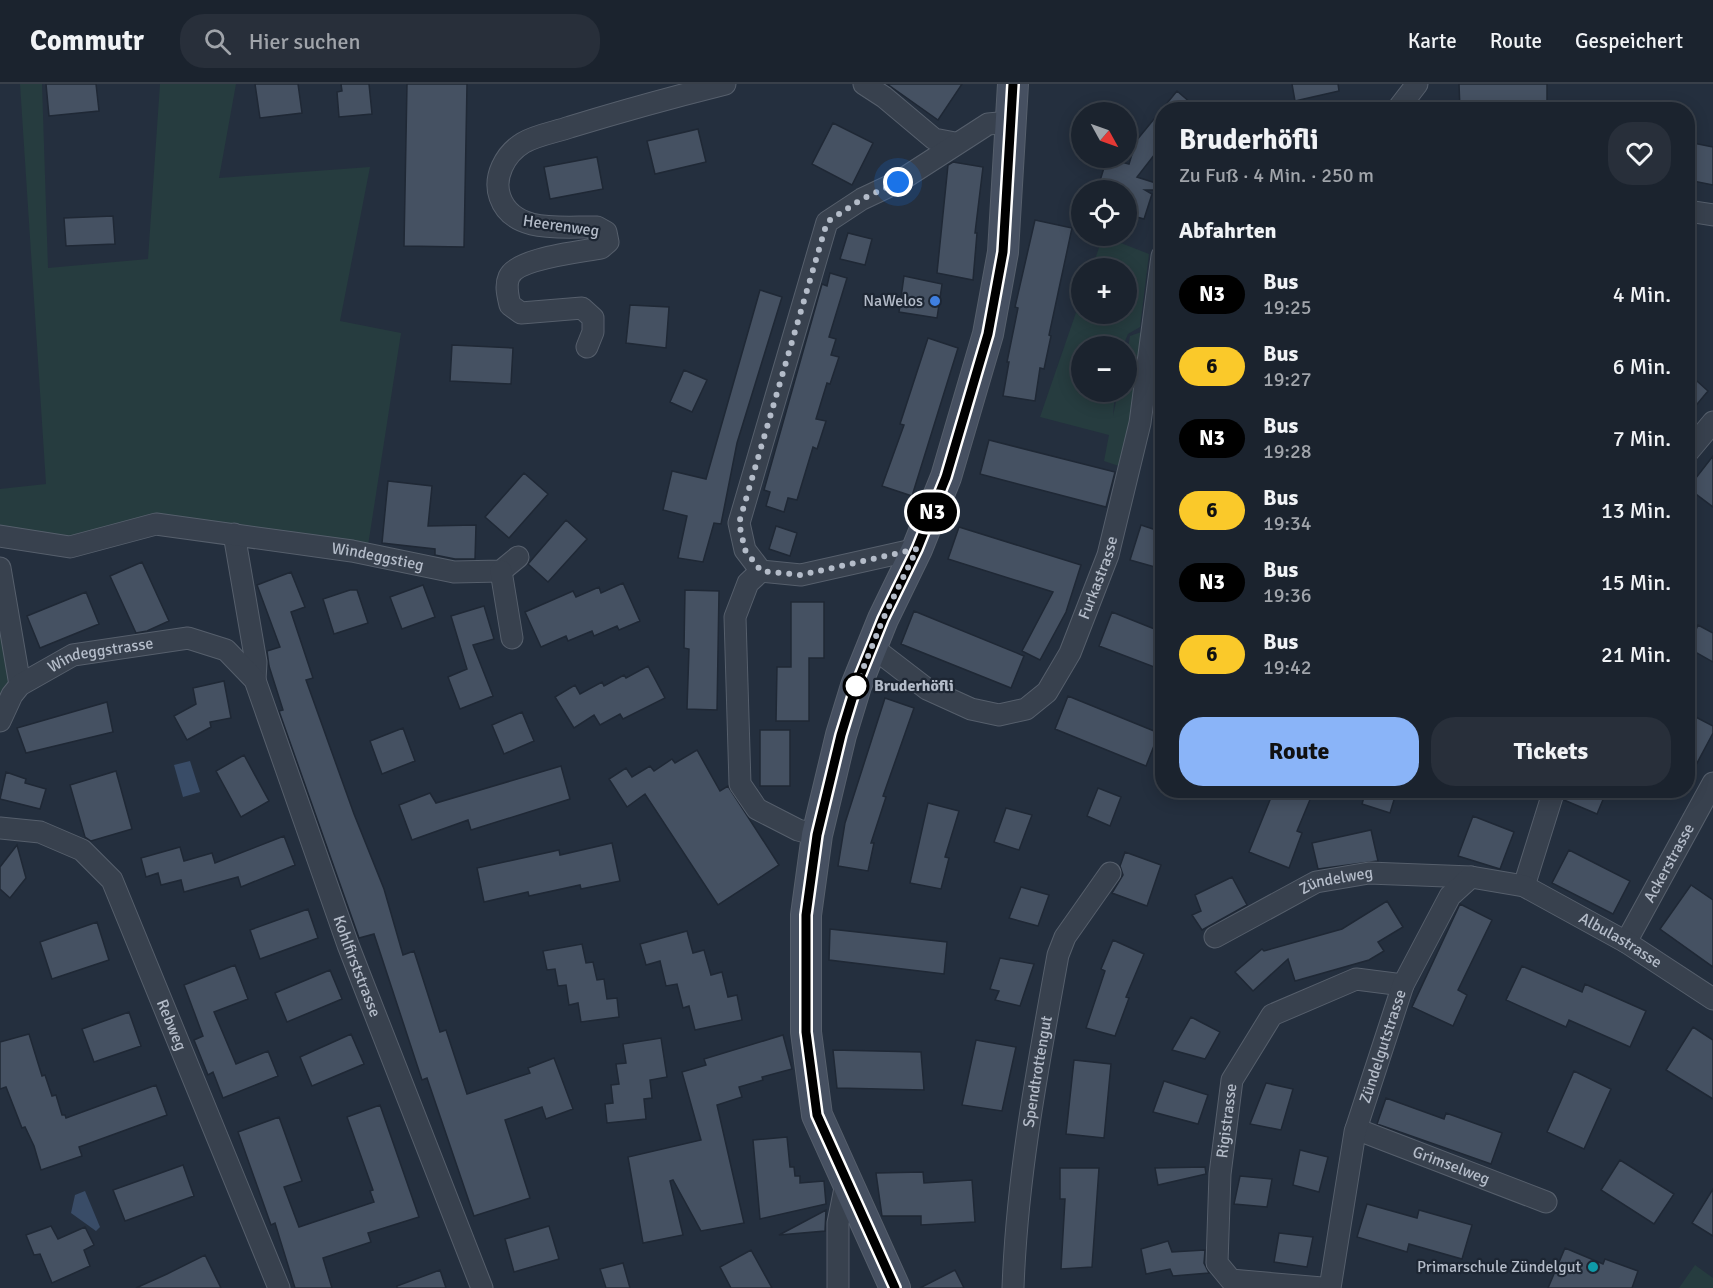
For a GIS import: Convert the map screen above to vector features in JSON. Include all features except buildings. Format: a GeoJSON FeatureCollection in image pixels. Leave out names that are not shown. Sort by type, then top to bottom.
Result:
{"type":"FeatureCollection","features":[{"type":"Feature","properties":{"kind":"street","name":"Heerenweg"},"geometry":{"type":"LineString","coordinates":[[587,347],[593,332],[592,318],[582,308],[521,313],[510,305],[507,291],[509,276],[522,264],[601,248],[608,242],[606,232],[597,227],[530,224],[516,220],[504,209],[498,193],[499,174],[506,157],[524,142],[644,103],[725,84]]}},
{"type":"Feature","properties":{"kind":"street"},"geometry":{"type":"LineString","coordinates":[[864,84],[884,97],[934,139],[955,143]]}},
{"type":"Feature","properties":{"kind":"street"},"geometry":{"type":"LineString","coordinates":[[895,1288],[817,1115],[806,1032],[806,915],[817,835],[841,735],[871,646],[917,549],[946,477],[988,334],[1003,252],[1013,84]]}},
{"type":"Feature","properties":{"kind":"street"},"geometry":{"type":"LineString","coordinates":[[1403,102],[1417,84]]}},
{"type":"Feature","properties":{"kind":"street"},"geometry":{"type":"LineString","coordinates":[[917,549],[801,575],[761,571],[745,550],[739,523],[827,222],[862,199],[898,182],[955,143],[988,124],[1010,122]]}},
{"type":"Feature","properties":{"kind":"street"},"geometry":{"type":"LineString","coordinates":[[1695,212],[1713,215]]}},
{"type":"Feature","properties":{"kind":"street","name":"Furkastrasse"},"geometry":{"type":"LineString","coordinates":[[871,646],[927,689],[971,709],[999,715],[1026,709],[1047,692],[1070,653],[1108,555],[1140,423],[1155,309]]}},
{"type":"Feature","properties":{"kind":"street"},"geometry":{"type":"LineString","coordinates":[[1695,444],[1713,422]]}},
{"type":"Feature","properties":{"kind":"street","name":"Windeggstieg"},"geometry":{"type":"LineString","coordinates":[[0,536],[70,547],[156,524],[352,551],[454,572],[501,571]]}},
{"type":"Feature","properties":{"kind":"street"},"geometry":{"type":"LineString","coordinates":[[234,534],[256,662],[255,680]]}},
{"type":"Feature","properties":{"kind":"street"},"geometry":{"type":"LineString","coordinates":[[512,638],[501,571],[518,557]]}},
{"type":"Feature","properties":{"kind":"street"},"geometry":{"type":"LineString","coordinates":[[0,568],[20,685]]}},
{"type":"Feature","properties":{"kind":"street"},"geometry":{"type":"LineString","coordinates":[[761,571],[748,583],[735,617],[740,784],[757,809],[798,830],[817,835]]}},
{"type":"Feature","properties":{"kind":"street","name":"Windeggstrasse"},"geometry":{"type":"LineString","coordinates":[[0,721],[12,695],[20,685],[73,655],[188,638],[226,650]]}},
{"type":"Feature","properties":{"kind":"street","name":"Kohlfirststrasse"},"geometry":{"type":"LineString","coordinates":[[226,650],[255,680],[348,945],[482,1288]]}},
{"type":"Feature","properties":{"kind":"street","name":"Ackerstrasse"},"geometry":{"type":"LineString","coordinates":[[1626,942],[1713,783]]}},
{"type":"Feature","properties":{"kind":"street"},"geometry":{"type":"LineString","coordinates":[[1471,877],[1524,886],[1552,798]]}},
{"type":"Feature","properties":{"kind":"street","name":"Rebweg"},"geometry":{"type":"LineString","coordinates":[[0,828],[40,832],[82,850],[112,880],[279,1288]]}},
{"type":"Feature","properties":{"kind":"street","name":"Spendtrottengut"},"geometry":{"type":"LineString","coordinates":[[1013,1288],[1015,1233],[1028,1119],[1058,955],[1065,937],[1110,873]]}},
{"type":"Feature","properties":{"kind":"street","name":"Zündelweg"},"geometry":{"type":"LineString","coordinates":[[1215,937],[1316,882],[1369,873],[1471,877]]}},
{"type":"Feature","properties":{"kind":"street","name":"Zündelgutstrasse"},"geometry":{"type":"LineString","coordinates":[[1330,1288],[1356,1129],[1403,985],[1450,896],[1471,877]]}},
{"type":"Feature","properties":{"kind":"street","name":"Albulastrasse"},"geometry":{"type":"LineString","coordinates":[[1524,886],[1626,942],[1713,999]]}},
{"type":"Feature","properties":{"kind":"street","name":"Rigistrasse"},"geometry":{"type":"LineString","coordinates":[[1322,1288],[1231,1280],[1217,1263],[1220,1174],[1232,1080],[1272,1015],[1356,979],[1403,985]]}},
{"type":"Feature","properties":{"kind":"street","name":"Grimselweg"},"geometry":{"type":"LineString","coordinates":[[1356,1129],[1546,1203]]}},
{"type":"Feature","properties":{"kind":"street"},"geometry":{"type":"LineString","coordinates":[[838,1288],[838,1223],[846,1183]]}},
{"type":"Feature","properties":{"kind":"green space"},"geometry":{"type":"Polygon","coordinates":[[[20,84],[42,84],[48,268],[148,259],[160,84],[236,84],[219,178],[370,167],[340,321],[401,333],[367,552],[169,517],[85,536],[51,537],[0,531],[0,489],[46,484],[20,84]]]}},
{"type":"Feature","properties":{"kind":"green space"},"geometry":{"type":"Polygon","coordinates":[[[1100,246],[1129,246],[1149,254],[1140,327],[1127,336],[1071,336],[1071,402],[1114,402],[1113,416],[1116,402],[1134,402],[1125,468],[1104,461],[1109,435],[1040,417],[1072,324],[1137,324],[1137,258],[1095,258],[1100,246]]]}},
{"type":"Feature","properties":{"kind":"green space"},"geometry":{"type":"Polygon","coordinates":[[[1144,331],[1137,381],[1137,336],[1130,336],[1144,331]]]}},
{"type":"Feature","properties":{"kind":"green space"},"geometry":{"type":"Polygon","coordinates":[[[0,610],[12,682],[0,698],[0,610]]]}},
{"type":"Feature","properties":{"kind":"green space"},"geometry":{"type":"Polygon","coordinates":[[[1695,1265],[1713,1278],[1713,1288],[1679,1288],[1695,1265]]]}},
{"type":"Feature","properties":{"kind":"water"},"geometry":{"type":"Polygon","coordinates":[[[190,761],[200,792],[183,797],[174,765],[190,761]]]}},
{"type":"Feature","properties":{"kind":"water"},"geometry":{"type":"Polygon","coordinates":[[[85,1191],[100,1227],[96,1231],[71,1213],[75,1195],[85,1191]]]}},
{"type":"Feature","properties":{"kind":"bus line","name":"N3"},"geometry":{"type":"LineString","coordinates":[[895,1288],[817,1115],[806,1032],[806,915],[817,835],[841,735],[856,686],[871,646],[917,549],[946,477],[970,402],[988,334],[1003,252],[1013,84]]}},
{"type":"Feature","properties":{"kind":"place","name":"NaWelos"},"geometry":{"type":"Point","coordinates":[935,301]}},
{"type":"Feature","properties":{"kind":"place","name":"Bruderhöfli"},"geometry":{"type":"Point","coordinates":[856,686]}},
{"type":"Feature","properties":{"kind":"place","name":"Primarschule Zündelgut"},"geometry":{"type":"Point","coordinates":[1593,1267]}},
{"type":"Feature","properties":{"kind":"route"},"geometry":{"type":"LineString","coordinates":[[856,686],[883,619],[917,549],[801,575],[761,571],[745,550],[739,523],[827,222],[862,199],[898,182]]}}]}
